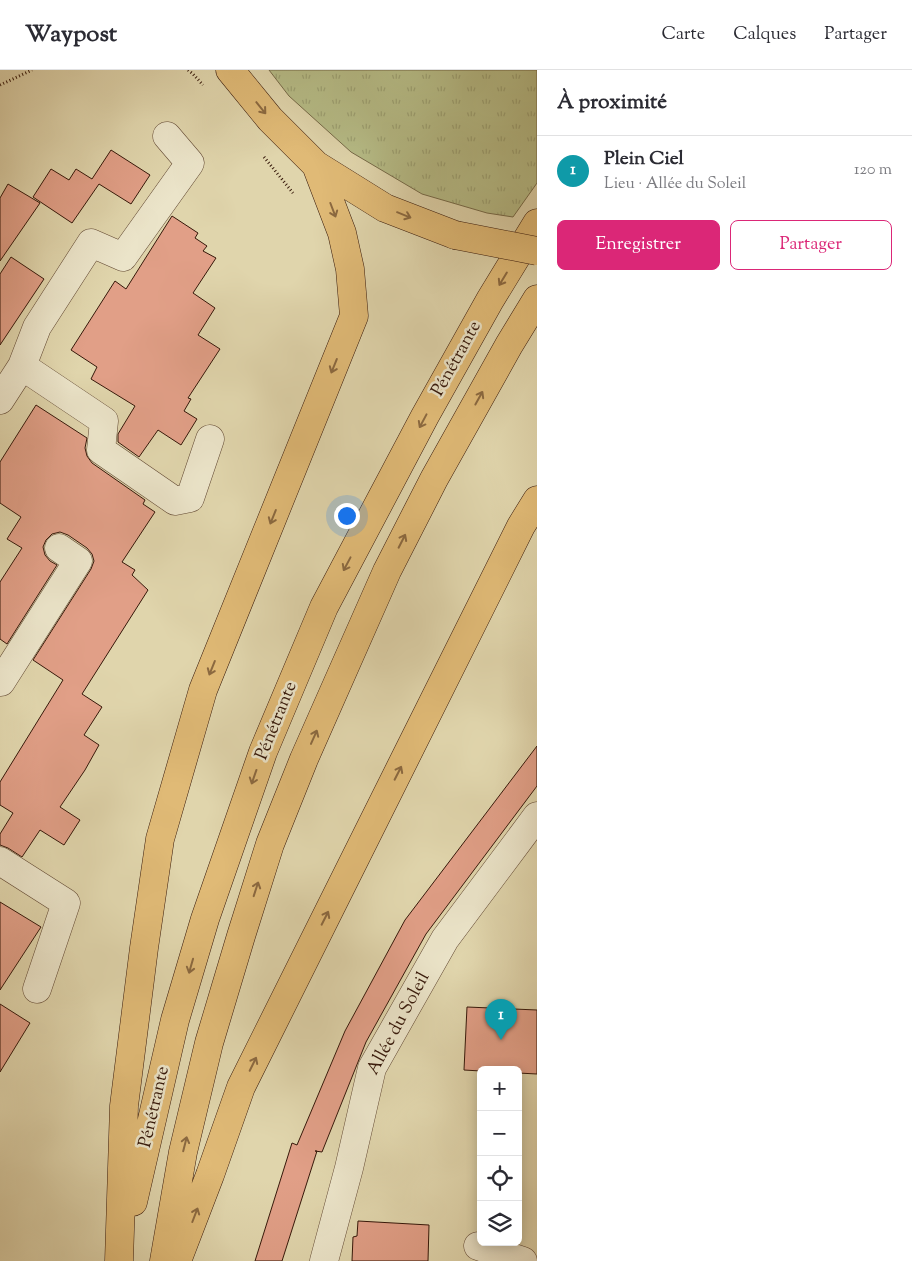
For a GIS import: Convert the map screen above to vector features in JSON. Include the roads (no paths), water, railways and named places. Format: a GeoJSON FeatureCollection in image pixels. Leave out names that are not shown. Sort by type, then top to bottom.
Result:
{"type":"FeatureCollection","features":[{"type":"Feature","properties":{"kind":"main road"},"geometry":{"type":"LineString","coordinates":[[230,70],[270,119],[316,165],[384,208],[455,235],[537,251]]}},
{"type":"Feature","properties":{"kind":"main road"},"geometry":{"type":"LineString","coordinates":[[119,1261],[124,1106],[160,839],[203,690],[354,316],[350,269],[342,233],[316,165]]}},
{"type":"Feature","properties":{"kind":"main road","name":"Pénétrante"},"geometry":{"type":"LineString","coordinates":[[119,1261],[175,1020],[205,919],[263,752],[329,599],[430,408],[490,300],[537,222]]}},
{"type":"Feature","properties":{"kind":"main road","name":"Pénétrante"},"geometry":{"type":"LineString","coordinates":[[164,1261],[183,1152],[209,1043],[270,844],[304,760],[387,572],[434,479],[537,299]]}},
{"type":"Feature","properties":{"kind":"main road"},"geometry":{"type":"LineString","coordinates":[[177,1261],[241,1087],[512,543],[537,500]]}},
{"type":"Feature","properties":{"kind":"street"},"geometry":{"type":"LineString","coordinates":[[0,400],[22,366],[37,327],[91,243],[123,257],[190,163],[167,136]]}},
{"type":"Feature","properties":{"kind":"street"},"geometry":{"type":"LineString","coordinates":[[22,366],[104,421],[101,450],[175,502],[190,498],[210,439]]}},
{"type":"Feature","properties":{"kind":"street"},"geometry":{"type":"LineString","coordinates":[[0,682],[78,561],[59,548]]}},
{"type":"Feature","properties":{"kind":"street","name":"Allée du Soleil"},"geometry":{"type":"LineString","coordinates":[[324,1261],[349,1168],[372,1068],[445,939],[537,816]]}},
{"type":"Feature","properties":{"kind":"street"},"geometry":{"type":"LineString","coordinates":[[0,861],[66,903],[37,989]]}},
{"type":"Feature","properties":{"kind":"street"},"geometry":{"type":"LineString","coordinates":[[478,1246],[523,1261]]}},
{"type":"Feature","properties":{"kind":"place","name":"Plein Ciel"},"geometry":{"type":"Point","coordinates":[501,1040]}}]}
